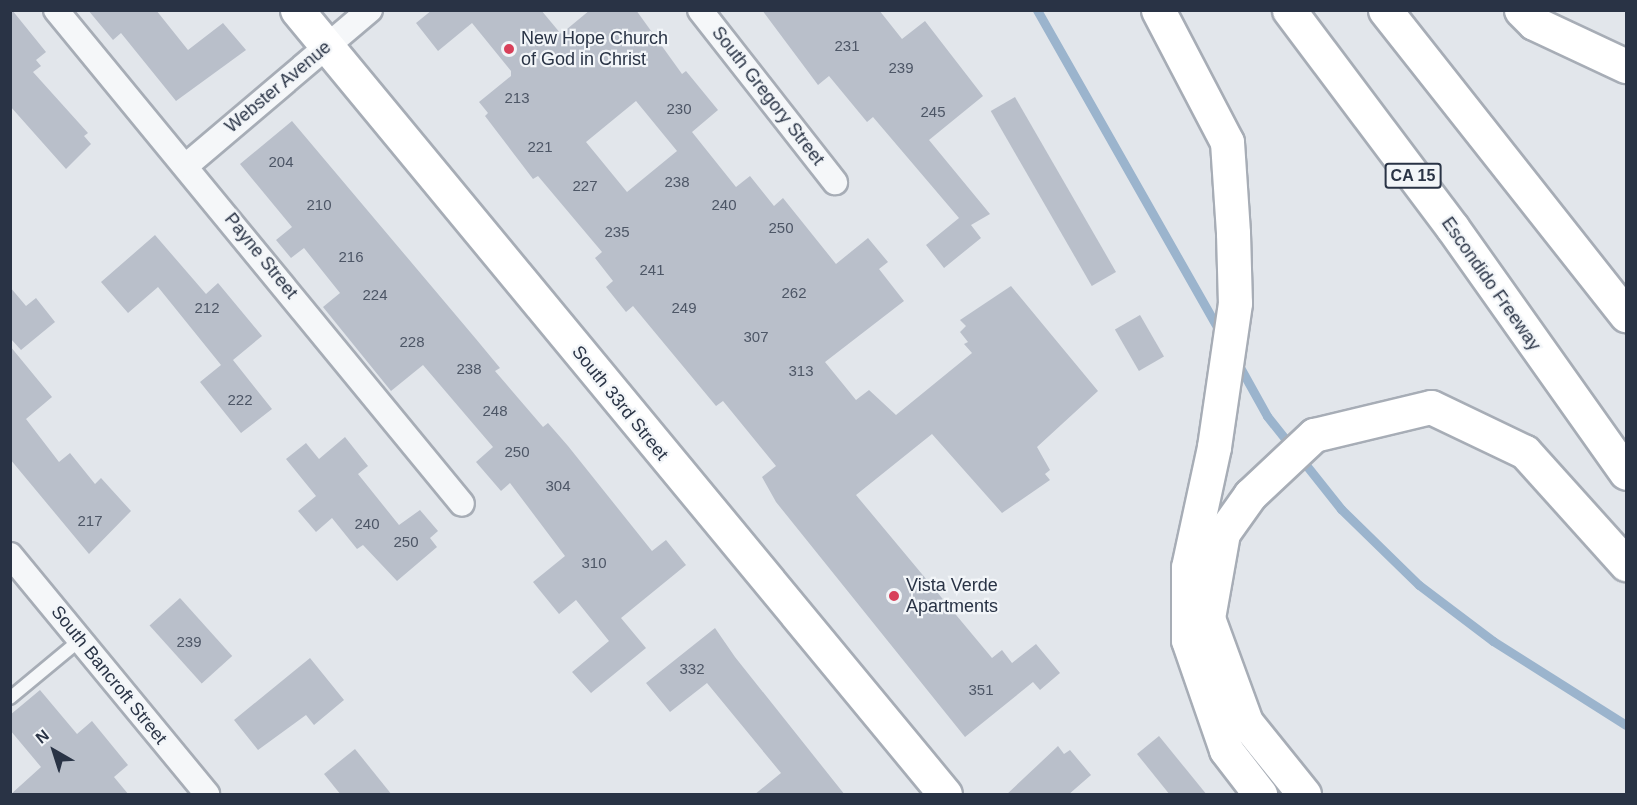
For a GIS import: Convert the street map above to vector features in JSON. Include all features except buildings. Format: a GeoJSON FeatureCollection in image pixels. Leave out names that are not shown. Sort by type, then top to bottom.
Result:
{"type":"FeatureCollection","features":[{"type":"Feature","properties":{"kind":"main road","name":"South 33rd Street"},"geometry":{"type":"LineString","coordinates":[[297,10],[945,795]]}},
{"type":"Feature","properties":{"kind":"main road"},"geometry":{"type":"LineString","coordinates":[[1158,10],[1227,142],[1235,303],[1214,447],[1188,567],[1188,640],[1226,750],[1260,795]]}},
{"type":"Feature","properties":{"kind":"main road","name":"Escondido Freeway"},"geometry":{"type":"LineString","coordinates":[[1289,10],[1452,227],[1626,472]]}},
{"type":"Feature","properties":{"kind":"main road"},"geometry":{"type":"LineString","coordinates":[[1385,10],[1626,315]]}},
{"type":"Feature","properties":{"kind":"main road"},"geometry":{"type":"LineString","coordinates":[[1521,10],[1534,23],[1626,66]]}},
{"type":"Feature","properties":{"kind":"main road"},"geometry":{"type":"LineString","coordinates":[[1304,795],[1246,722],[1208,618],[1222,533],[1250,495],[1314,435],[1431,407],[1525,452],[1626,564]]}},
{"type":"Feature","properties":{"kind":"street","name":"Payne Street"},"geometry":{"type":"LineString","coordinates":[[56,10],[187,165],[462,504]]}},
{"type":"Feature","properties":{"kind":"street","name":"Webster Avenue"},"geometry":{"type":"LineString","coordinates":[[187,165],[370,10]]}},
{"type":"Feature","properties":{"kind":"street","name":"South Gregory Street"},"geometry":{"type":"LineString","coordinates":[[700,10],[835,182]]}},
{"type":"Feature","properties":{"kind":"street","name":"South Bancroft Street"},"geometry":{"type":"LineString","coordinates":[[10,555],[207,795]]}},
{"type":"Feature","properties":{"kind":"lane"},"geometry":{"type":"LineString","coordinates":[[10,698],[80,640]]}},
{"type":"Feature","properties":{"kind":"waterway"},"geometry":{"type":"LineString","coordinates":[[1037,10],[1221,334]]}},
{"type":"Feature","properties":{"kind":"waterway"},"geometry":{"type":"LineString","coordinates":[[1237,362],[1267,416],[1341,509],[1419,585],[1493,641],[1626,725]]}},
{"type":"Feature","properties":{"kind":"place","name":"New Hope Church of God in Christ"},"geometry":{"type":"Point","coordinates":[509,49]}},
{"type":"Feature","properties":{"kind":"place","name":"Vista Verde Apartments"},"geometry":{"type":"Point","coordinates":[894,596]}}]}
